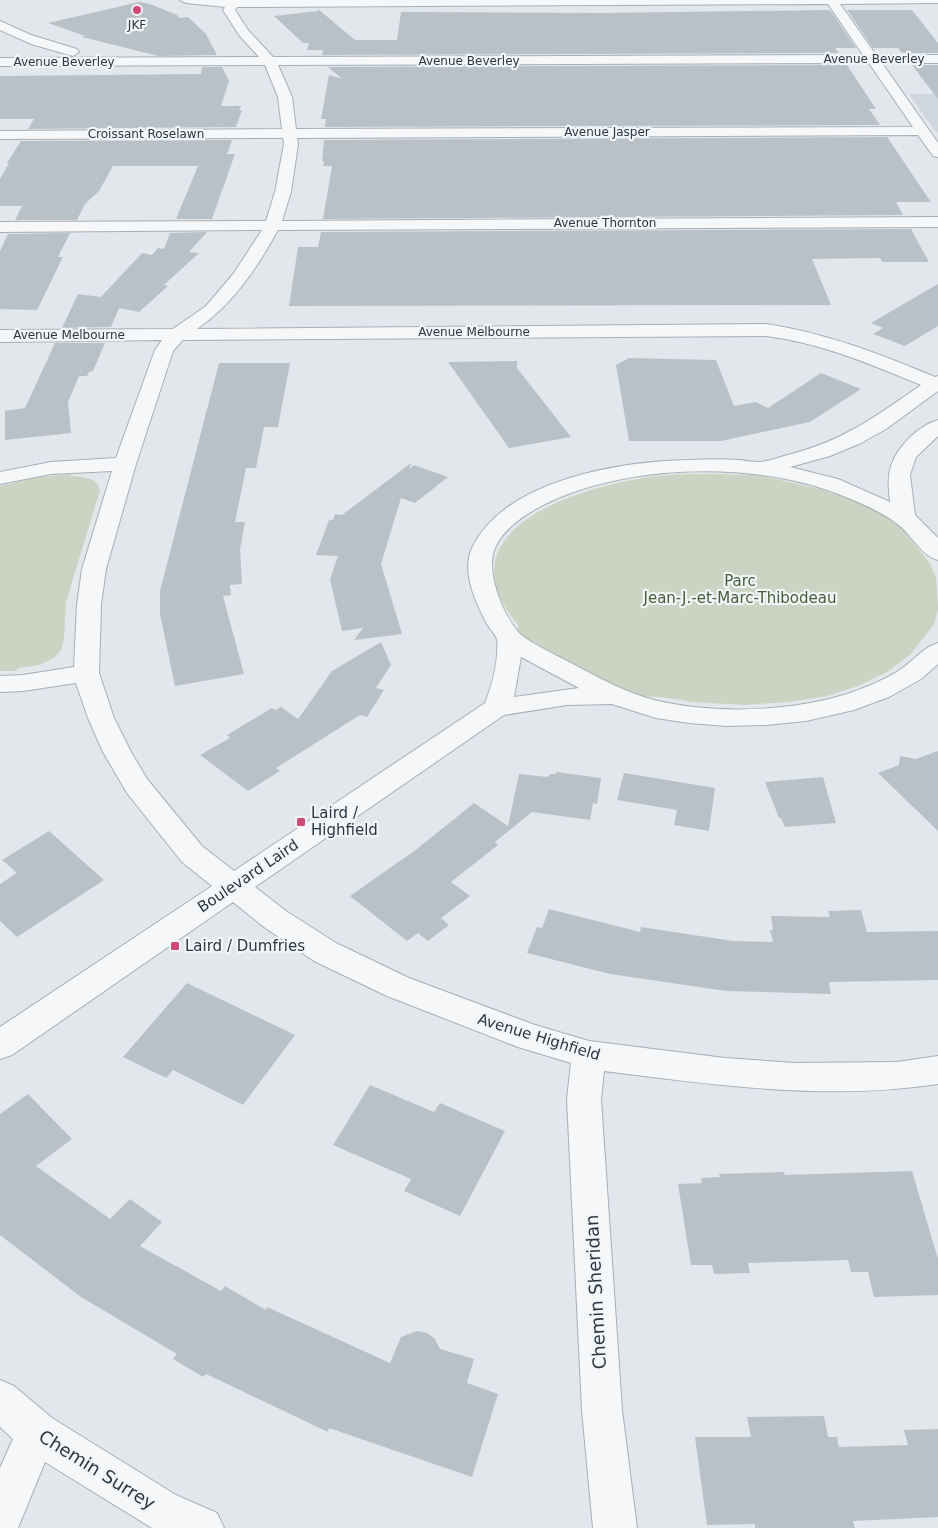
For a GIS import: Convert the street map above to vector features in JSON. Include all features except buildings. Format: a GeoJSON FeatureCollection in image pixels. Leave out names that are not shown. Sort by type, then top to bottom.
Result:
{"type":"FeatureCollection","features":[{"type":"Feature","properties":{"kind":"street"},"geometry":{"type":"LineString","coordinates":[[186,0],[234,2],[938,0]]}},
{"type":"Feature","properties":{"kind":"street"},"geometry":{"type":"LineString","coordinates":[[831,0],[938,153]]}},
{"type":"Feature","properties":{"kind":"street"},"geometry":{"type":"LineString","coordinates":[[0,684],[23,683],[86,673],[89,605],[94,569],[164,350],[178,334],[201,319],[227,293],[251,262],[273,225],[284,192],[292,134],[285,97],[270,62],[243,32],[232,16],[229,10],[234,2]]}},
{"type":"Feature","properties":{"kind":"street"},"geometry":{"type":"LineString","coordinates":[[0,25],[9,31],[37,42],[106,62]]}},
{"type":"Feature","properties":{"kind":"street","name":"Avenue Beverley"},"geometry":{"type":"LineString","coordinates":[[0,62],[938,59]]}},
{"type":"Feature","properties":{"kind":"street","name":"Avenue Jasper"},"geometry":{"type":"LineString","coordinates":[[292,134],[922,131]]}},
{"type":"Feature","properties":{"kind":"street","name":"Croissant Roselawn"},"geometry":{"type":"LineString","coordinates":[[0,135],[292,134]]}},
{"type":"Feature","properties":{"kind":"street","name":"Avenue Thornton"},"geometry":{"type":"LineString","coordinates":[[273,225],[938,222]]}},
{"type":"Feature","properties":{"kind":"street"},"geometry":{"type":"LineString","coordinates":[[0,227],[273,225]]}},
{"type":"Feature","properties":{"kind":"street","name":"Avenue Melbourne"},"geometry":{"type":"LineString","coordinates":[[0,336],[766,330],[787,332],[822,341],[937,384]]}},
{"type":"Feature","properties":{"kind":"street"},"geometry":{"type":"LineString","coordinates":[[762,467],[826,450],[859,436],[895,414],[937,384]]}},
{"type":"Feature","properties":{"kind":"street"},"geometry":{"type":"LineString","coordinates":[[904,517],[898,475],[902,462],[907,454],[938,426]]}},
{"type":"Feature","properties":{"kind":"street"},"geometry":{"type":"LineString","coordinates":[[0,478],[51,468],[126,464]]}},
{"type":"Feature","properties":{"kind":"street"},"geometry":{"type":"LineString","coordinates":[[497,708],[508,672],[509,638],[484,590],[479,567],[482,549],[493,531],[510,516],[534,501],[562,489],[594,478],[632,470],[700,466],[762,467],[828,482],[904,517],[938,552]]}},
{"type":"Feature","properties":{"kind":"street","name":"Boulevard Laird"},"geometry":{"type":"LineString","coordinates":[[509,638],[612,696],[656,709],[737,718],[769,717],[804,712],[857,700],[909,677],[938,651]]}},
{"type":"Feature","properties":{"kind":"street","name":"Avenue Highfield"},"geometry":{"type":"LineString","coordinates":[[86,673],[101,718],[117,752],[137,786],[192,854],[275,918],[325,952],[398,987],[530,1037],[590,1055],[725,1072],[795,1077],[897,1076],[938,1070]]}},
{"type":"Feature","properties":{"kind":"street","name":"Boulevard Laird"},"geometry":{"type":"LineString","coordinates":[[0,1045],[497,708],[567,697],[612,696]]}},
{"type":"Feature","properties":{"kind":"street","name":"Chemin Sheridan"},"geometry":{"type":"LineString","coordinates":[[590,1055],[584,1099],[602,1410],[615,1528]]}},
{"type":"Feature","properties":{"kind":"street","name":"Chemin Surrey"},"geometry":{"type":"LineString","coordinates":[[0,1400],[37,1433],[160,1510],[202,1528]]}},
{"type":"Feature","properties":{"kind":"street"},"geometry":{"type":"LineString","coordinates":[[0,1518],[37,1433]]}},
{"type":"Feature","properties":{"kind":"shaded area"},"geometry":{"type":"Polygon","coordinates":[[[909,94],[938,94],[938,133],[935,131],[909,94]]]}},
{"type":"Feature","properties":{"kind":"green space","name":"Parc Jean-J.-et-Marc-Thibodeau"},"geometry":{"type":"Polygon","coordinates":[[[762,467],[767,477],[820,489],[904,517],[907,535],[929,562],[936,577],[938,609],[934,624],[911,654],[887,672],[858,686],[827,696],[788,702],[744,705],[694,702],[661,697],[612,696],[534,641],[509,638],[519,626],[499,594],[494,566],[503,543],[521,523],[547,507],[608,485],[665,475],[751,475],[762,467]]]}},
{"type":"Feature","properties":{"kind":"green space"},"geometry":{"type":"Polygon","coordinates":[[[71,474],[71,476],[84,477],[96,482],[100,490],[66,602],[64,639],[61,650],[54,658],[39,665],[18,668],[16,671],[0,671],[0,486],[35,478],[71,474]]]}},
{"type":"Feature","properties":{"kind":"place","name":"JKF"},"geometry":{"type":"Point","coordinates":[137,10]}},
{"type":"Feature","properties":{"kind":"place","name":"Laird / Highfield"},"geometry":{"type":"Point","coordinates":[301,822]}},
{"type":"Feature","properties":{"kind":"place","name":"Laird / Dumfries"},"geometry":{"type":"Point","coordinates":[175,946]}}]}
